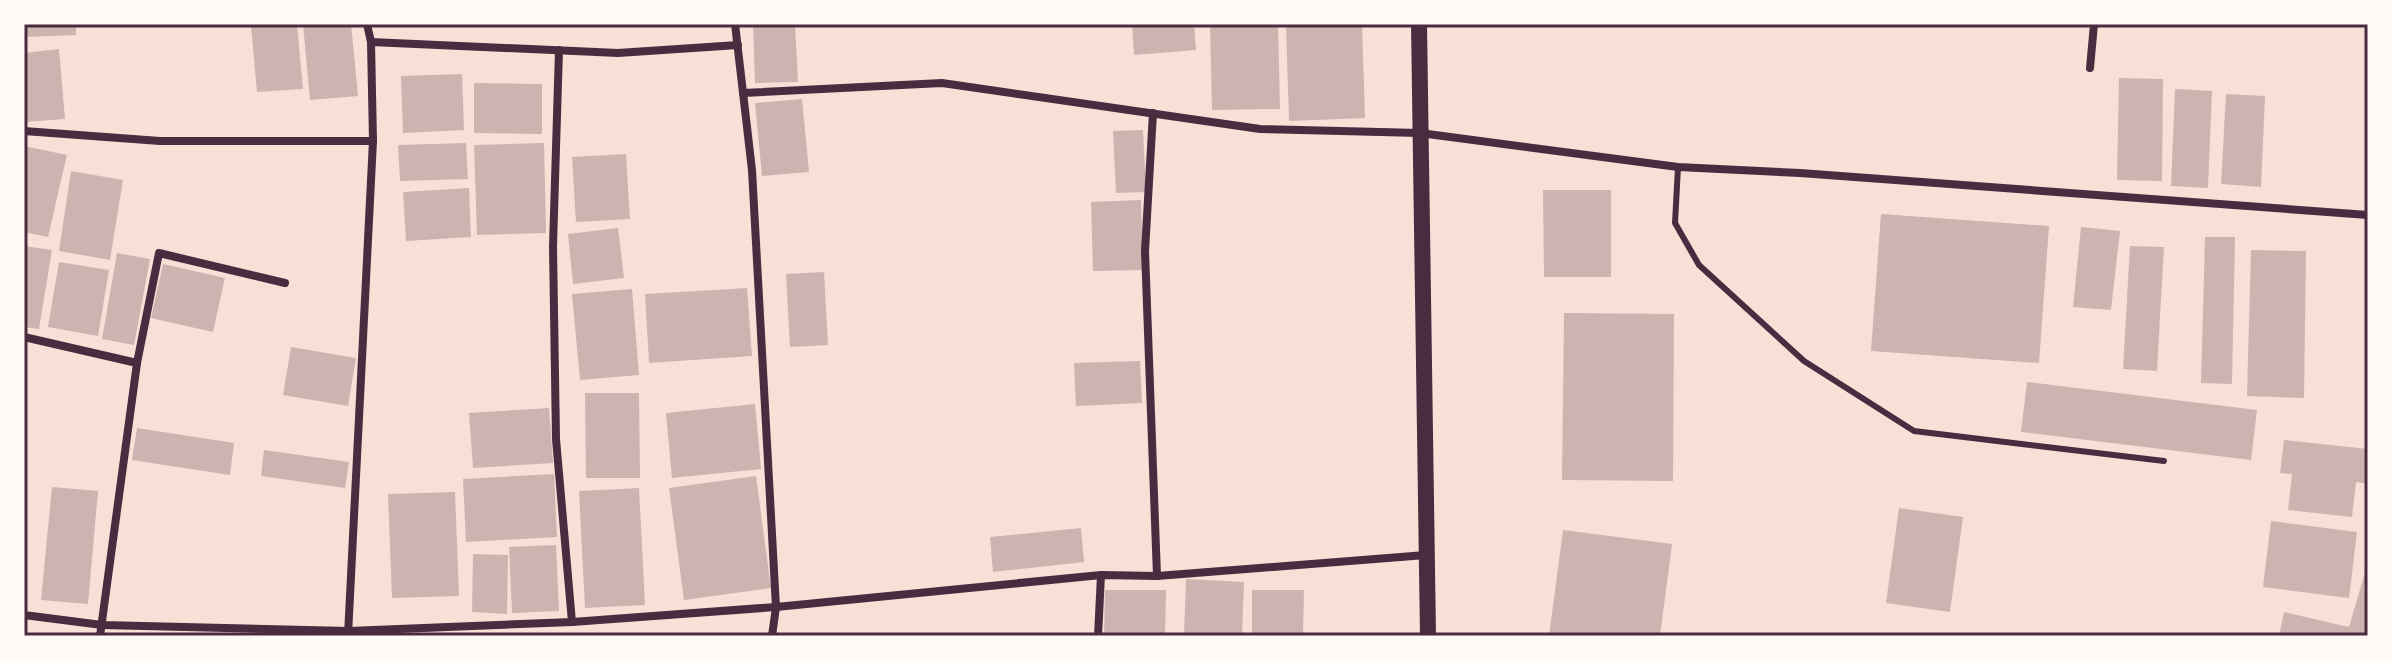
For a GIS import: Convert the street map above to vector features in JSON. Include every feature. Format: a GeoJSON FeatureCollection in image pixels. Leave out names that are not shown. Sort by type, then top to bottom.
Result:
{"type":"FeatureCollection","features":[{"type":"Feature","properties":{"kind":"main road"},"geometry":{"type":"LineString","coordinates":[[1419,24],[1428,636]]}},
{"type":"Feature","properties":{"kind":"street"},"geometry":{"type":"LineString","coordinates":[[348,634],[373,141],[371,42],[367,24]]}},
{"type":"Feature","properties":{"kind":"street"},"geometry":{"type":"LineString","coordinates":[[735,24],[752,170],[776,607],[772,636]]}},
{"type":"Feature","properties":{"kind":"street"},"geometry":{"type":"LineString","coordinates":[[2090,68],[2094,24]]}},
{"type":"Feature","properties":{"kind":"street"},"geometry":{"type":"LineString","coordinates":[[371,42],[618,53],[738,45]]}},
{"type":"Feature","properties":{"kind":"street"},"geometry":{"type":"LineString","coordinates":[[559,50],[553,246],[556,424],[572,622]]}},
{"type":"Feature","properties":{"kind":"street"},"geometry":{"type":"LineString","coordinates":[[743,93],[942,83],[1260,129],[1420,133],[1678,167],[1800,173],[2368,215]]}},
{"type":"Feature","properties":{"kind":"street"},"geometry":{"type":"LineString","coordinates":[[1153,113],[1145,251],[1157,576]]}},
{"type":"Feature","properties":{"kind":"street"},"geometry":{"type":"LineString","coordinates":[[24,131],[160,141],[373,141]]}},
{"type":"Feature","properties":{"kind":"street"},"geometry":{"type":"LineString","coordinates":[[100,636],[137,363],[159,253],[285,283]]}},
{"type":"Feature","properties":{"kind":"street"},"geometry":{"type":"LineString","coordinates":[[24,337],[137,363]]}},
{"type":"Feature","properties":{"kind":"street"},"geometry":{"type":"LineString","coordinates":[[24,615],[102,625],[348,634],[572,622],[776,607],[1101,575],[1157,576],[1426,555]]}},
{"type":"Feature","properties":{"kind":"street"},"geometry":{"type":"LineString","coordinates":[[1098,636],[1101,575]]}},
{"type":"Feature","properties":{"kind":"lane"},"geometry":{"type":"LineString","coordinates":[[1678,167],[1675,223],[1699,265],[1804,361],[1914,431],[2164,461]]}},
{"type":"Feature","properties":{"kind":"building"},"geometry":{"type":"Polygon","coordinates":[[[25,24],[76,24],[76,35],[25,37],[25,24]]]}},
{"type":"Feature","properties":{"kind":"building"},"geometry":{"type":"Polygon","coordinates":[[[297,24],[303,89],[257,92],[251,26],[297,24]]]}},
{"type":"Feature","properties":{"kind":"building"},"geometry":{"type":"Polygon","coordinates":[[[303,24],[351,24],[358,96],[310,100],[303,24]]]}},
{"type":"Feature","properties":{"kind":"building"},"geometry":{"type":"Polygon","coordinates":[[[753,24],[795,24],[798,82],[755,83],[753,24]]]}},
{"type":"Feature","properties":{"kind":"building"},"geometry":{"type":"Polygon","coordinates":[[[1132,24],[1194,24],[1196,50],[1134,55],[1132,24]]]}},
{"type":"Feature","properties":{"kind":"building"},"geometry":{"type":"Polygon","coordinates":[[[1210,24],[1278,24],[1280,109],[1212,110],[1210,24]]]}},
{"type":"Feature","properties":{"kind":"building"},"geometry":{"type":"Polygon","coordinates":[[[1286,24],[1362,24],[1365,118],[1289,121],[1286,24]]]}},
{"type":"Feature","properties":{"kind":"building"},"geometry":{"type":"Polygon","coordinates":[[[59,49],[65,119],[24,122],[24,53],[59,49]]]}},
{"type":"Feature","properties":{"kind":"building"},"geometry":{"type":"Polygon","coordinates":[[[462,74],[464,130],[403,133],[401,76],[462,74]]]}},
{"type":"Feature","properties":{"kind":"building"},"geometry":{"type":"Polygon","coordinates":[[[2119,78],[2163,79],[2162,181],[2117,180],[2119,78]]]}},
{"type":"Feature","properties":{"kind":"building"},"geometry":{"type":"Polygon","coordinates":[[[474,83],[542,84],[542,134],[474,133],[474,83]]]}},
{"type":"Feature","properties":{"kind":"building"},"geometry":{"type":"Polygon","coordinates":[[[2175,89],[2212,91],[2208,188],[2171,186],[2175,89]]]}},
{"type":"Feature","properties":{"kind":"building"},"geometry":{"type":"Polygon","coordinates":[[[2226,94],[2265,96],[2261,187],[2221,184],[2226,94]]]}},
{"type":"Feature","properties":{"kind":"building"},"geometry":{"type":"Polygon","coordinates":[[[802,99],[809,172],[762,176],[755,103],[802,99]]]}},
{"type":"Feature","properties":{"kind":"building"},"geometry":{"type":"Polygon","coordinates":[[[1143,130],[1146,192],[1116,193],[1113,131],[1143,130]]]}},
{"type":"Feature","properties":{"kind":"building"},"geometry":{"type":"Polygon","coordinates":[[[466,143],[468,179],[400,181],[398,145],[466,143]]]}},
{"type":"Feature","properties":{"kind":"building"},"geometry":{"type":"Polygon","coordinates":[[[544,143],[546,233],[477,235],[474,145],[544,143]]]}},
{"type":"Feature","properties":{"kind":"building"},"geometry":{"type":"Polygon","coordinates":[[[24,146],[67,155],[48,237],[24,232],[24,146]]]}},
{"type":"Feature","properties":{"kind":"building"},"geometry":{"type":"Polygon","coordinates":[[[626,154],[630,219],[576,222],[572,157],[626,154]]]}},
{"type":"Feature","properties":{"kind":"building"},"geometry":{"type":"Polygon","coordinates":[[[71,171],[123,180],[110,260],[59,251],[71,171]]]}},
{"type":"Feature","properties":{"kind":"building"},"geometry":{"type":"Polygon","coordinates":[[[469,188],[471,237],[406,241],[403,192],[469,188]]]}},
{"type":"Feature","properties":{"kind":"building"},"geometry":{"type":"Polygon","coordinates":[[[1543,190],[1611,190],[1611,277],[1544,277],[1543,190]]]}},
{"type":"Feature","properties":{"kind":"building"},"geometry":{"type":"Polygon","coordinates":[[[1141,200],[1143,270],[1093,271],[1091,202],[1141,200]]]}},
{"type":"Feature","properties":{"kind":"building"},"geometry":{"type":"Polygon","coordinates":[[[1881,214],[2049,226],[2039,363],[1871,351],[1881,214]]]}},
{"type":"Feature","properties":{"kind":"building"},"geometry":{"type":"Polygon","coordinates":[[[2081,227],[2120,231],[2111,310],[2073,307],[2081,227]]]}},
{"type":"Feature","properties":{"kind":"building"},"geometry":{"type":"Polygon","coordinates":[[[618,228],[624,278],[573,284],[568,234],[618,228]]]}},
{"type":"Feature","properties":{"kind":"building"},"geometry":{"type":"Polygon","coordinates":[[[2205,237],[2235,237],[2232,384],[2201,383],[2205,237]]]}},
{"type":"Feature","properties":{"kind":"building"},"geometry":{"type":"Polygon","coordinates":[[[24,246],[52,250],[39,329],[24,327],[24,246]]]}},
{"type":"Feature","properties":{"kind":"building"},"geometry":{"type":"Polygon","coordinates":[[[2130,246],[2164,247],[2157,371],[2123,369],[2130,246]]]}},
{"type":"Feature","properties":{"kind":"building"},"geometry":{"type":"Polygon","coordinates":[[[2251,250],[2306,251],[2304,398],[2247,396],[2251,250]]]}},
{"type":"Feature","properties":{"kind":"building"},"geometry":{"type":"Polygon","coordinates":[[[117,253],[150,259],[134,345],[102,339],[117,253]]]}},
{"type":"Feature","properties":{"kind":"building"},"geometry":{"type":"Polygon","coordinates":[[[59,262],[109,270],[98,336],[48,327],[59,262]]]}},
{"type":"Feature","properties":{"kind":"building"},"geometry":{"type":"Polygon","coordinates":[[[163,264],[225,278],[213,332],[151,318],[163,264]]]}},
{"type":"Feature","properties":{"kind":"building"},"geometry":{"type":"Polygon","coordinates":[[[824,272],[828,345],[790,347],[786,274],[824,272]]]}},
{"type":"Feature","properties":{"kind":"building"},"geometry":{"type":"Polygon","coordinates":[[[747,288],[752,356],[649,363],[645,294],[747,288]]]}},
{"type":"Feature","properties":{"kind":"building"},"geometry":{"type":"Polygon","coordinates":[[[632,289],[639,375],[580,380],[572,294],[632,289]]]}},
{"type":"Feature","properties":{"kind":"building"},"geometry":{"type":"Polygon","coordinates":[[[1564,313],[1674,314],[1673,481],[1562,480],[1564,313]]]}},
{"type":"Feature","properties":{"kind":"building"},"geometry":{"type":"Polygon","coordinates":[[[291,347],[356,358],[348,406],[283,395],[291,347]]]}},
{"type":"Feature","properties":{"kind":"building"},"geometry":{"type":"Polygon","coordinates":[[[1140,361],[1142,403],[1076,406],[1074,363],[1140,361]]]}},
{"type":"Feature","properties":{"kind":"building"},"geometry":{"type":"Polygon","coordinates":[[[2027,382],[2257,410],[2251,460],[2021,432],[2027,382]]]}},
{"type":"Feature","properties":{"kind":"building"},"geometry":{"type":"Polygon","coordinates":[[[585,393],[639,393],[640,478],[586,478],[585,393]]]}},
{"type":"Feature","properties":{"kind":"building"},"geometry":{"type":"Polygon","coordinates":[[[755,404],[761,469],[672,478],[666,413],[755,404]]]}},
{"type":"Feature","properties":{"kind":"building"},"geometry":{"type":"Polygon","coordinates":[[[549,408],[553,463],[473,468],[469,413],[549,408]]]}},
{"type":"Feature","properties":{"kind":"building"},"geometry":{"type":"Polygon","coordinates":[[[137,428],[234,443],[230,475],[132,460],[137,428]]]}},
{"type":"Feature","properties":{"kind":"building"},"geometry":{"type":"Polygon","coordinates":[[[2284,440],[2368,449],[2368,484],[2356,482],[2352,517],[2288,510],[2292,474],[2280,473],[2284,440]]]}},
{"type":"Feature","properties":{"kind":"building"},"geometry":{"type":"Polygon","coordinates":[[[264,450],[349,462],[345,488],[261,476],[264,450]]]}},
{"type":"Feature","properties":{"kind":"building"},"geometry":{"type":"Polygon","coordinates":[[[554,474],[557,537],[466,542],[463,479],[554,474]]]}},
{"type":"Feature","properties":{"kind":"building"},"geometry":{"type":"Polygon","coordinates":[[[756,476],[771,588],[684,600],[669,488],[756,476]]]}},
{"type":"Feature","properties":{"kind":"building"},"geometry":{"type":"Polygon","coordinates":[[[52,487],[98,491],[88,604],[41,600],[52,487]]]}},
{"type":"Feature","properties":{"kind":"building"},"geometry":{"type":"Polygon","coordinates":[[[639,488],[645,605],[585,608],[579,491],[639,488]]]}},
{"type":"Feature","properties":{"kind":"building"},"geometry":{"type":"Polygon","coordinates":[[[455,492],[459,596],[392,598],[388,494],[455,492]]]}},
{"type":"Feature","properties":{"kind":"building"},"geometry":{"type":"Polygon","coordinates":[[[1899,508],[1963,517],[1950,612],[1886,603],[1899,508]]]}},
{"type":"Feature","properties":{"kind":"building"},"geometry":{"type":"Polygon","coordinates":[[[2271,521],[2357,532],[2349,598],[2263,587],[2271,521]]]}},
{"type":"Feature","properties":{"kind":"building"},"geometry":{"type":"Polygon","coordinates":[[[1081,528],[1084,562],[993,572],[990,537],[1081,528]]]}},
{"type":"Feature","properties":{"kind":"building"},"geometry":{"type":"Polygon","coordinates":[[[1563,530],[1672,544],[1660,636],[1549,636],[1563,530]]]}},
{"type":"Feature","properties":{"kind":"building"},"geometry":{"type":"Polygon","coordinates":[[[556,545],[559,611],[512,613],[509,547],[556,545]]]}},
{"type":"Feature","properties":{"kind":"building"},"geometry":{"type":"Polygon","coordinates":[[[473,554],[508,555],[507,614],[472,612],[473,554]]]}},
{"type":"Feature","properties":{"kind":"building"},"geometry":{"type":"Polygon","coordinates":[[[2368,562],[2368,636],[2279,636],[2284,612],[2349,627],[2368,562]]]}},
{"type":"Feature","properties":{"kind":"building"},"geometry":{"type":"Polygon","coordinates":[[[1186,579],[1244,582],[1242,636],[1184,636],[1186,579]]]}},
{"type":"Feature","properties":{"kind":"building"},"geometry":{"type":"Polygon","coordinates":[[[1105,590],[1166,590],[1165,636],[1104,636],[1105,590]]]}},
{"type":"Feature","properties":{"kind":"building"},"geometry":{"type":"Polygon","coordinates":[[[1252,590],[1304,590],[1303,636],[1252,636],[1252,590]]]}}]}
